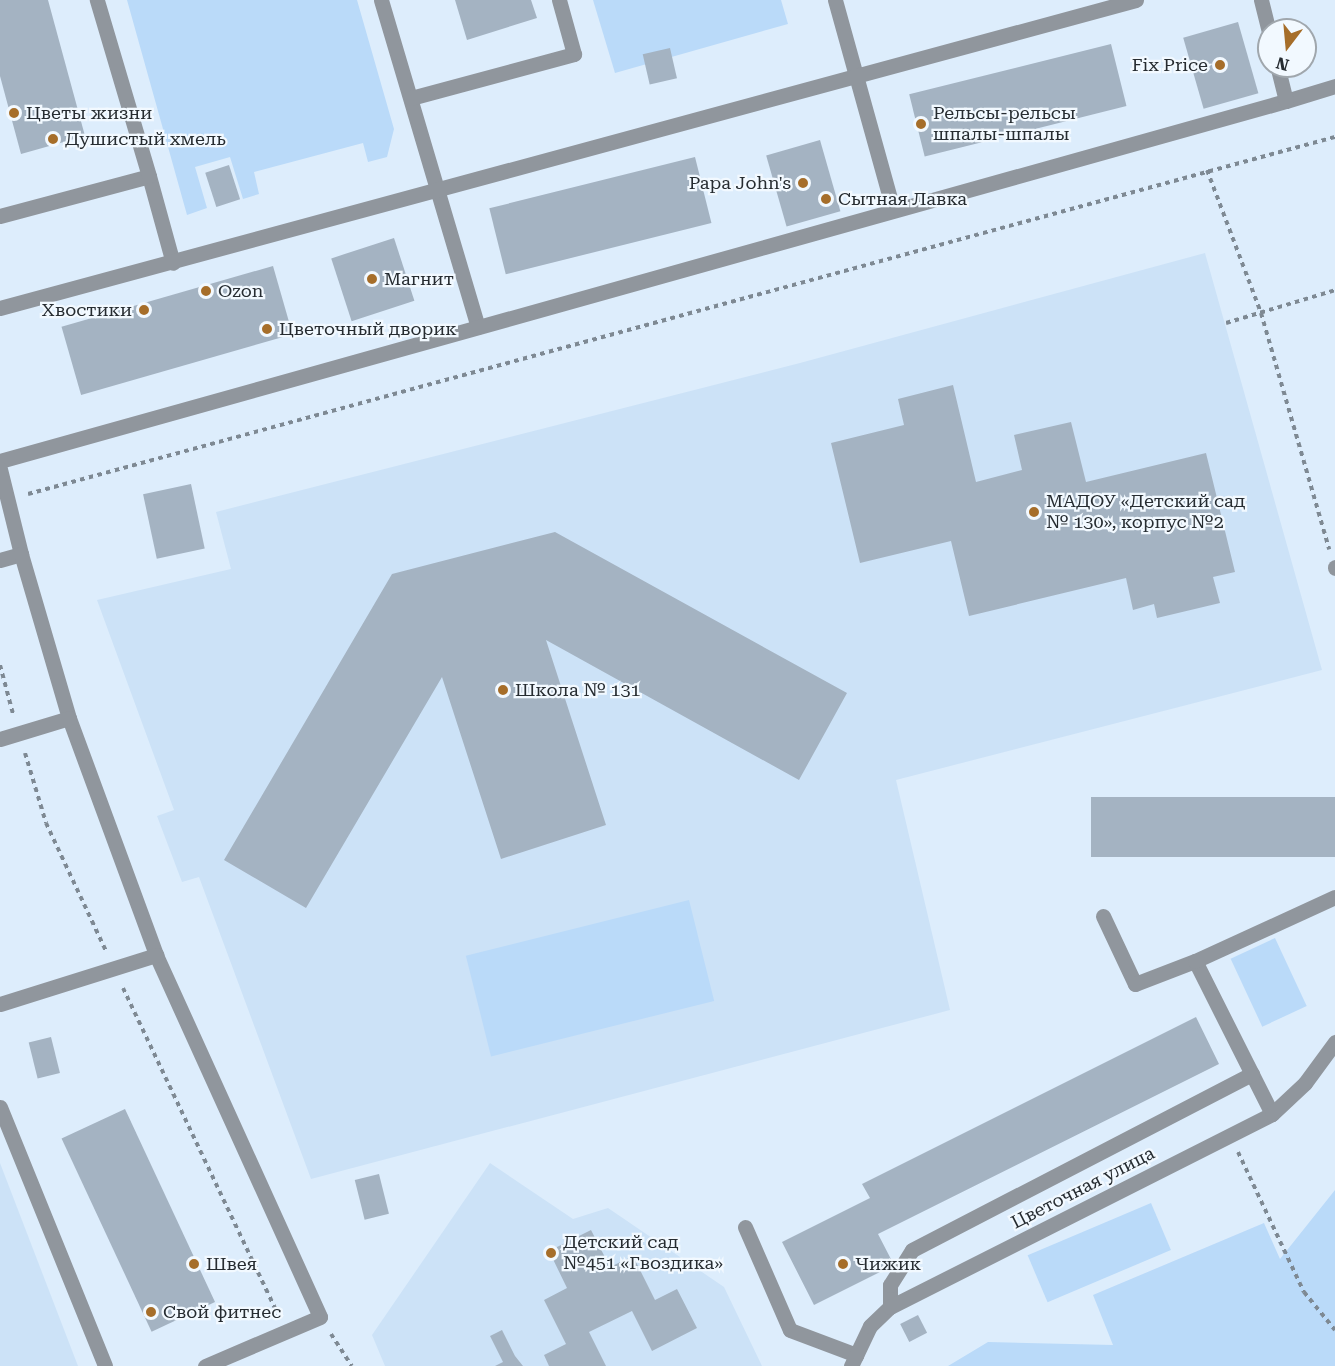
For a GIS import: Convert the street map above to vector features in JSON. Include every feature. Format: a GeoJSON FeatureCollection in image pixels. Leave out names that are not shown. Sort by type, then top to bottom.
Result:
{"type":"FeatureCollection","features":[{"type":"Feature","properties":{"kind":"street"},"geometry":{"type":"LineString","coordinates":[[98,0],[173,263]]}},
{"type":"Feature","properties":{"kind":"street"},"geometry":{"type":"LineString","coordinates":[[381,0],[478,327]]}},
{"type":"Feature","properties":{"kind":"street"},"geometry":{"type":"LineString","coordinates":[[411,98],[574,54],[559,0]]}},
{"type":"Feature","properties":{"kind":"street"},"geometry":{"type":"LineString","coordinates":[[835,0],[893,209]]}},
{"type":"Feature","properties":{"kind":"street"},"geometry":{"type":"LineString","coordinates":[[0,308],[173,263],[437,186],[856,78],[1136,0]]}},
{"type":"Feature","properties":{"kind":"street"},"geometry":{"type":"LineString","coordinates":[[1261,0],[1265,18]]}},
{"type":"Feature","properties":{"kind":"street"},"geometry":{"type":"LineString","coordinates":[[1280,78],[1286,100]]}},
{"type":"Feature","properties":{"kind":"street"},"geometry":{"type":"LineString","coordinates":[[0,461],[1335,86]]}},
{"type":"Feature","properties":{"kind":"street"},"geometry":{"type":"LineString","coordinates":[[0,216],[149,176]]}},
{"type":"Feature","properties":{"kind":"street"},"geometry":{"type":"LineString","coordinates":[[0,469],[21,554],[69,718],[156,955],[320,1317],[205,1366]]}},
{"type":"Feature","properties":{"kind":"street"},"geometry":{"type":"LineString","coordinates":[[0,560],[21,554]]}},
{"type":"Feature","properties":{"kind":"street"},"geometry":{"type":"LineString","coordinates":[[0,739],[69,718]]}},
{"type":"Feature","properties":{"kind":"street"},"geometry":{"type":"LineString","coordinates":[[1103,916],[1136,984],[1195,961],[1335,897]]}},
{"type":"Feature","properties":{"kind":"street"},"geometry":{"type":"LineString","coordinates":[[0,1004],[156,955]]}},
{"type":"Feature","properties":{"kind":"street"},"geometry":{"type":"LineString","coordinates":[[1195,961],[1272,1114]]}},
{"type":"Feature","properties":{"kind":"street","name":"Цветочная улица"},"geometry":{"type":"LineString","coordinates":[[853,1361],[870,1326],[890,1307],[1272,1114],[1305,1083],[1335,1042]]}},
{"type":"Feature","properties":{"kind":"street"},"geometry":{"type":"LineString","coordinates":[[890,1307],[890,1285],[912,1250],[1252,1074]]}},
{"type":"Feature","properties":{"kind":"street"},"geometry":{"type":"LineString","coordinates":[[0,1107],[105,1366]]}},
{"type":"Feature","properties":{"kind":"street"},"geometry":{"type":"LineString","coordinates":[[745,1227],[790,1330],[853,1361]]}},
{"type":"Feature","properties":{"kind":"path"},"geometry":{"type":"LineString","coordinates":[[7,500],[1207,170],[1335,137]]}},
{"type":"Feature","properties":{"kind":"path"},"geometry":{"type":"LineString","coordinates":[[1207,170],[1261,313],[1335,567]]}},
{"type":"Feature","properties":{"kind":"path"},"geometry":{"type":"LineString","coordinates":[[1226,323],[1335,290]]}},
{"type":"Feature","properties":{"kind":"path"},"geometry":{"type":"LineString","coordinates":[[0,665],[46,824],[286,1331]]}},
{"type":"Feature","properties":{"kind":"path"},"geometry":{"type":"LineString","coordinates":[[1230,1135],[1304,1292],[1335,1330]]}},
{"type":"Feature","properties":{"kind":"path"},"geometry":{"type":"LineString","coordinates":[[320,1317],[352,1366]]}},
{"type":"Feature","properties":{"kind":"shaded area"},"geometry":{"type":"Polygon","coordinates":[[[127,0],[357,0],[394,129],[387,157],[368,162],[363,143],[254,172],[259,194],[243,199],[230,157],[195,167],[207,208],[187,215],[127,0]]]}},
{"type":"Feature","properties":{"kind":"shaded area"},"geometry":{"type":"Polygon","coordinates":[[[593,0],[781,0],[788,24],[615,73],[593,0]]]}},
{"type":"Feature","properties":{"kind":"shaded area","name":"Школа № 131"},"geometry":{"type":"Polygon","coordinates":[[[1205,253],[1322,670],[896,780],[950,1010],[311,1179],[199,877],[182,882],[157,816],[174,810],[97,600],[231,569],[216,512],[800,363],[1205,253]]]}},
{"type":"Feature","properties":{"kind":"shaded area"},"geometry":{"type":"Polygon","coordinates":[[[689,900],[714,1001],[491,1057],[466,956],[689,900]]]}},
{"type":"Feature","properties":{"kind":"shaded area"},"geometry":{"type":"Polygon","coordinates":[[[1275,938],[1307,1006],[1262,1027],[1231,959],[1275,938]]]}},
{"type":"Feature","properties":{"kind":"shaded area"},"geometry":{"type":"Polygon","coordinates":[[[0,1163],[78,1366],[0,1366],[0,1163]]]}},
{"type":"Feature","properties":{"kind":"shaded area","name":"Детский сад №451 «Гвоздика»"},"geometry":{"type":"Polygon","coordinates":[[[490,1163],[573,1219],[608,1208],[724,1287],[762,1366],[385,1366],[372,1335],[490,1163]]]}},
{"type":"Feature","properties":{"kind":"shaded area"},"geometry":{"type":"Polygon","coordinates":[[[1335,1190],[1335,1366],[948,1366],[988,1342],[1113,1345],[1093,1295],[1264,1223],[1280,1259],[1335,1190]]]}},
{"type":"Feature","properties":{"kind":"shaded area"},"geometry":{"type":"Polygon","coordinates":[[[1151,1203],[1171,1250],[1048,1302],[1028,1255],[1151,1203]]]}},
{"type":"Feature","properties":{"kind":"building"},"geometry":{"type":"Polygon","coordinates":[[[0,0],[48,0],[85,136],[21,154],[0,76],[0,0]]]}},
{"type":"Feature","properties":{"kind":"building"},"geometry":{"type":"Polygon","coordinates":[[[455,0],[531,0],[537,18],[467,40],[455,0]]]}},
{"type":"Feature","properties":{"kind":"building","name":"Fix Price"},"geometry":{"type":"Polygon","coordinates":[[[1238,22],[1258,93],[1204,109],[1183,38],[1238,22]]]}},
{"type":"Feature","properties":{"kind":"building"},"geometry":{"type":"Polygon","coordinates":[[[1111,44],[1126,106],[925,156],[909,94],[1111,44]]]}},
{"type":"Feature","properties":{"kind":"building"},"geometry":{"type":"Polygon","coordinates":[[[670,48],[677,78],[650,85],[643,54],[670,48]]]}},
{"type":"Feature","properties":{"kind":"building","name":"Papa John's"},"geometry":{"type":"Polygon","coordinates":[[[820,140],[840,211],[787,227],[766,155],[820,140]]]}},
{"type":"Feature","properties":{"kind":"building"},"geometry":{"type":"Polygon","coordinates":[[[695,157],[711,223],[506,274],[489,208],[695,157]]]}},
{"type":"Feature","properties":{"kind":"building"},"geometry":{"type":"Polygon","coordinates":[[[229,165],[240,199],[216,207],[205,173],[229,165]]]}},
{"type":"Feature","properties":{"kind":"building","name":"Магнит"},"geometry":{"type":"Polygon","coordinates":[[[394,238],[414,301],[352,321],[331,258],[394,238]]]}},
{"type":"Feature","properties":{"kind":"building"},"geometry":{"type":"Polygon","coordinates":[[[273,266],[293,334],[81,395],[62,327],[273,266]]]}},
{"type":"Feature","properties":{"kind":"building","name":"МАДОУ «Детский сад № 130», корпус №2"},"geometry":{"type":"Polygon","coordinates":[[[953,385],[976,482],[1022,470],[1014,435],[1071,422],[1086,482],[1206,453],[1235,572],[1213,577],[1220,603],[1157,618],[1154,604],[1133,610],[1126,578],[969,616],[951,541],[860,563],[831,443],[904,425],[898,399],[953,385]]]}},
{"type":"Feature","properties":{"kind":"building"},"geometry":{"type":"Polygon","coordinates":[[[191,484],[205,549],[157,559],[143,494],[191,484]]]}},
{"type":"Feature","properties":{"kind":"building"},"geometry":{"type":"Polygon","coordinates":[[[555,532],[847,693],[799,780],[546,640],[606,825],[501,859],[442,677],[306,908],[224,860],[392,574],[555,532]]]}},
{"type":"Feature","properties":{"kind":"building"},"geometry":{"type":"Polygon","coordinates":[[[1091,797],[1335,797],[1335,857],[1091,857],[1091,797]]]}},
{"type":"Feature","properties":{"kind":"building"},"geometry":{"type":"Polygon","coordinates":[[[1196,1017],[1219,1064],[878,1234],[894,1265],[814,1305],[782,1242],[870,1198],[862,1184],[1196,1017]]]}},
{"type":"Feature","properties":{"kind":"building"},"geometry":{"type":"Polygon","coordinates":[[[51,1037],[60,1073],[38,1078],[29,1043],[51,1037]]]}},
{"type":"Feature","properties":{"kind":"building"},"geometry":{"type":"Polygon","coordinates":[[[125,1109],[215,1302],[152,1332],[62,1139],[125,1109]]]}},
{"type":"Feature","properties":{"kind":"building"},"geometry":{"type":"Polygon","coordinates":[[[379,1174],[389,1214],[365,1220],[355,1180],[379,1174]]]}},
{"type":"Feature","properties":{"kind":"building"},"geometry":{"type":"Polygon","coordinates":[[[591,1230],[610,1267],[633,1256],[655,1300],[677,1289],[697,1328],[652,1351],[632,1311],[589,1332],[606,1366],[549,1366],[544,1355],[566,1344],[544,1300],[567,1288],[549,1251],[591,1230]]]}},
{"type":"Feature","properties":{"kind":"building"},"geometry":{"type":"Polygon","coordinates":[[[918,1315],[927,1333],[909,1342],[900,1324],[918,1315]]]}},
{"type":"Feature","properties":{"kind":"building"},"geometry":{"type":"Polygon","coordinates":[[[502,1330],[515,1356],[523,1366],[495,1366],[503,1362],[490,1336],[502,1330]]]}},
{"type":"Feature","properties":{"kind":"place","name":"Fix Price"},"geometry":{"type":"Point","coordinates":[1220,65]}},
{"type":"Feature","properties":{"kind":"place","name":"Цветы жизни"},"geometry":{"type":"Point","coordinates":[14,113]}},
{"type":"Feature","properties":{"kind":"place","name":"Рельсы-рельсы шпалы-шпалы"},"geometry":{"type":"Point","coordinates":[921,124]}},
{"type":"Feature","properties":{"kind":"place","name":"Душистый хмель"},"geometry":{"type":"Point","coordinates":[53,139]}},
{"type":"Feature","properties":{"kind":"place","name":"Papa John's"},"geometry":{"type":"Point","coordinates":[803,183]}},
{"type":"Feature","properties":{"kind":"place","name":"Сытная Лавка"},"geometry":{"type":"Point","coordinates":[826,199]}},
{"type":"Feature","properties":{"kind":"place","name":"Магнит"},"geometry":{"type":"Point","coordinates":[372,279]}},
{"type":"Feature","properties":{"kind":"place","name":"Ozon"},"geometry":{"type":"Point","coordinates":[206,291]}},
{"type":"Feature","properties":{"kind":"place","name":"Хвостики"},"geometry":{"type":"Point","coordinates":[144,310]}},
{"type":"Feature","properties":{"kind":"place","name":"Цветочный дворик"},"geometry":{"type":"Point","coordinates":[267,329]}},
{"type":"Feature","properties":{"kind":"place","name":"МАДОУ «Детский сад № 130», корпус №2"},"geometry":{"type":"Point","coordinates":[1034,512]}},
{"type":"Feature","properties":{"kind":"place","name":"Школа № 131"},"geometry":{"type":"Point","coordinates":[503,690]}},
{"type":"Feature","properties":{"kind":"place","name":"Детский сад №451 «Гвоздика»"},"geometry":{"type":"Point","coordinates":[551,1253]}},
{"type":"Feature","properties":{"kind":"place","name":"Швея"},"geometry":{"type":"Point","coordinates":[194,1264]}},
{"type":"Feature","properties":{"kind":"place","name":"Чижик"},"geometry":{"type":"Point","coordinates":[843,1264]}},
{"type":"Feature","properties":{"kind":"place","name":"Свой фитнес"},"geometry":{"type":"Point","coordinates":[151,1312]}}]}
